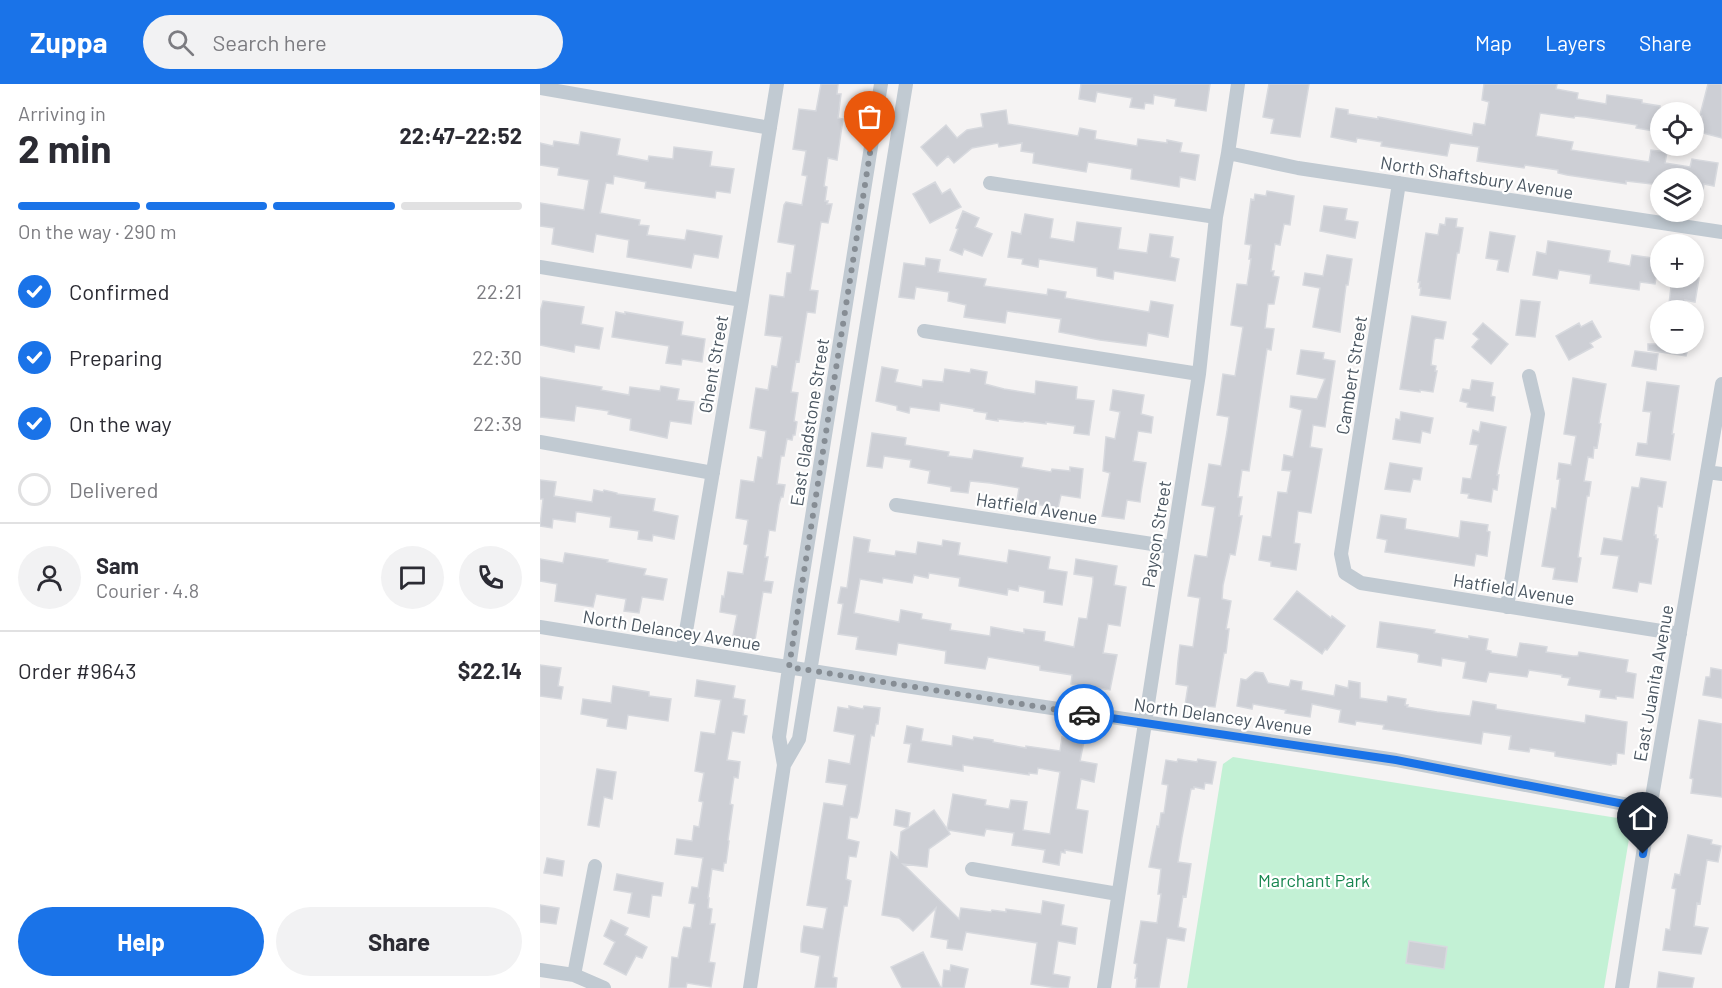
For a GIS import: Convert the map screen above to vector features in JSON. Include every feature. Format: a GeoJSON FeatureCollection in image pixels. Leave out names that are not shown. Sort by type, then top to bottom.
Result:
{"type":"FeatureCollection","features":[{"type":"Feature","properties":{"kind":"street","name":"Ghent Street"},"geometry":{"type":"LineString","coordinates":[[683,650],[777,84]]}},
{"type":"Feature","properties":{"kind":"street","name":"East Gladstone Street"},"geometry":{"type":"LineString","coordinates":[[750,988],[784,765],[778,737],[881,84]]}},
{"type":"Feature","properties":{"kind":"street","name":"East Gladstone Street"},"geometry":{"type":"LineString","coordinates":[[784,765],[799,739],[906,84]]}},
{"type":"Feature","properties":{"kind":"street","name":"Payson Street"},"geometry":{"type":"LineString","coordinates":[[1104,988],[1199,374],[1216,218],[1238,84]]}},
{"type":"Feature","properties":{"kind":"street"},"geometry":{"type":"LineString","coordinates":[[540,88],[770,128]]}},
{"type":"Feature","properties":{"kind":"street","name":"North Shaftsbury Avenue"},"geometry":{"type":"LineString","coordinates":[[1228,153],[1298,168],[1722,232]]}},
{"type":"Feature","properties":{"kind":"street"},"geometry":{"type":"LineString","coordinates":[[990,183],[1216,218]]}},
{"type":"Feature","properties":{"kind":"street","name":"Cambert Street"},"geometry":{"type":"LineString","coordinates":[[1346,573],[1341,554],[1399,183]]}},
{"type":"Feature","properties":{"kind":"street"},"geometry":{"type":"LineString","coordinates":[[540,267],[742,300]]}},
{"type":"Feature","properties":{"kind":"street"},"geometry":{"type":"LineString","coordinates":[[924,331],[1199,374]]}},
{"type":"Feature","properties":{"kind":"street"},"geometry":{"type":"LineString","coordinates":[[1507,607],[1538,414],[1529,376]]}},
{"type":"Feature","properties":{"kind":"street","name":"East Juanita Avenue"},"geometry":{"type":"LineString","coordinates":[[1622,988],[1722,384]]}},
{"type":"Feature","properties":{"kind":"street"},"geometry":{"type":"LineString","coordinates":[[540,442],[713,472]]}},
{"type":"Feature","properties":{"kind":"street"},"geometry":{"type":"LineString","coordinates":[[1707,472],[1722,474]]}},
{"type":"Feature","properties":{"kind":"street","name":"Hatfield Avenue"},"geometry":{"type":"LineString","coordinates":[[896,505],[1172,547]]}},
{"type":"Feature","properties":{"kind":"street","name":"Hatfield Avenue"},"geometry":{"type":"LineString","coordinates":[[1346,573],[1361,583],[1680,634]]}},
{"type":"Feature","properties":{"kind":"street","name":"North Delancey Avenue"},"geometry":{"type":"LineString","coordinates":[[540,627],[810,671],[1396,760],[1650,809]]}},
{"type":"Feature","properties":{"kind":"street"},"geometry":{"type":"LineString","coordinates":[[574,975],[595,866]]}},
{"type":"Feature","properties":{"kind":"street"},"geometry":{"type":"LineString","coordinates":[[972,869],[1118,894]]}},
{"type":"Feature","properties":{"kind":"street"},"geometry":{"type":"LineString","coordinates":[[540,970],[574,975],[604,988]]}},
{"type":"Feature","properties":{"kind":"green space","name":"Marchant Park"},"geometry":{"type":"Polygon","coordinates":[[[1233,757],[1624,819],[1630,833],[1604,988],[1187,988],[1223,764],[1233,757]]]}},
{"type":"Feature","properties":{"kind":"building"},"geometry":{"type":"Polygon","coordinates":[[[821,84],[838,84],[837,94],[841,94],[838,118],[843,119],[837,160],[828,158],[824,186],[827,187],[825,201],[828,201],[827,204],[832,204],[828,223],[821,222],[810,290],[818,291],[815,313],[807,312],[799,362],[796,361],[791,392],[798,393],[794,421],[797,422],[795,435],[792,440],[787,439],[784,456],[781,456],[777,484],[785,485],[779,504],[775,531],[769,530],[765,557],[768,557],[764,581],[773,582],[771,593],[763,592],[755,640],[733,636],[737,615],[720,612],[728,572],[743,574],[748,545],[744,544],[748,520],[736,518],[741,480],[754,482],[758,457],[762,458],[766,431],[750,428],[756,388],[768,390],[772,366],[777,367],[782,337],[765,335],[770,295],[784,297],[787,273],[791,273],[795,245],[778,242],[784,205],[786,202],[802,205],[807,176],[802,175],[806,151],[793,149],[799,109],[816,111],[821,84]]]}},
{"type":"Feature","properties":{"kind":"building"},"geometry":{"type":"Polygon","coordinates":[[[1081,84],[1210,84],[1206,111],[1175,106],[1176,99],[1154,95],[1153,104],[1145,103],[1144,109],[1130,107],[1132,98],[1097,92],[1095,102],[1079,99],[1081,84]]]}},
{"type":"Feature","properties":{"kind":"building"},"geometry":{"type":"Polygon","coordinates":[[[1269,84],[1309,84],[1300,137],[1271,133],[1274,119],[1263,117],[1269,84]]]}},
{"type":"Feature","properties":{"kind":"building"},"geometry":{"type":"Polygon","coordinates":[[[1484,84],[1557,84],[1556,89],[1578,93],[1577,99],[1606,104],[1607,95],[1642,100],[1642,103],[1650,104],[1650,130],[1636,128],[1637,125],[1540,113],[1536,136],[1573,142],[1571,150],[1649,162],[1650,156],[1666,156],[1665,163],[1690,167],[1692,159],[1718,163],[1714,186],[1704,184],[1704,168],[1650,168],[1650,184],[1626,181],[1626,184],[1567,175],[1558,173],[1558,170],[1477,161],[1479,147],[1450,143],[1447,156],[1381,146],[1382,142],[1357,138],[1356,142],[1331,137],[1336,108],[1348,110],[1348,114],[1378,119],[1378,117],[1472,135],[1474,123],[1485,125],[1489,102],[1482,100],[1484,84]]]}},
{"type":"Feature","properties":{"kind":"building"},"geometry":{"type":"Polygon","coordinates":[[[1708,84],[1722,84],[1722,138],[1704,133],[1703,102],[1708,84]]]}},
{"type":"Feature","properties":{"kind":"building"},"geometry":{"type":"Polygon","coordinates":[[[1006,110],[1008,124],[1078,136],[1080,128],[1096,131],[1095,139],[1137,146],[1138,139],[1182,143],[1180,152],[1199,155],[1195,180],[1180,177],[1179,187],[1131,179],[1132,169],[1108,165],[1088,162],[1086,172],[1033,163],[1034,153],[1021,151],[1022,143],[999,147],[998,143],[972,148],[954,163],[948,156],[937,166],[921,147],[946,125],[957,138],[967,130],[983,127],[981,114],[1006,110]]]}},
{"type":"Feature","properties":{"kind":"building"},"geometry":{"type":"Polygon","coordinates":[[[581,132],[620,139],[617,155],[648,161],[649,156],[673,159],[674,147],[712,152],[710,166],[734,169],[730,193],[716,191],[715,198],[645,188],[646,182],[614,176],[613,184],[606,183],[600,213],[640,220],[639,225],[649,226],[647,235],[685,240],[687,230],[722,236],[718,258],[694,254],[691,268],[627,257],[629,240],[596,234],[593,252],[552,244],[554,228],[540,226],[540,203],[584,210],[589,180],[558,175],[559,168],[540,165],[540,143],[553,146],[554,141],[579,145],[581,132]]]}},
{"type":"Feature","properties":{"kind":"building"},"geometry":{"type":"Polygon","coordinates":[[[935,182],[942,194],[950,189],[961,207],[930,223],[913,194],[935,182]]]}},
{"type":"Feature","properties":{"kind":"building"},"geometry":{"type":"Polygon","coordinates":[[[1267,191],[1294,196],[1290,225],[1284,224],[1280,245],[1275,244],[1271,271],[1274,271],[1273,276],[1279,277],[1274,304],[1268,304],[1265,328],[1274,329],[1271,350],[1267,349],[1249,471],[1242,470],[1238,497],[1242,497],[1239,516],[1242,516],[1235,555],[1230,554],[1223,585],[1222,599],[1231,601],[1226,629],[1229,629],[1226,653],[1224,653],[1215,707],[1206,706],[1206,708],[1185,705],[1188,686],[1176,684],[1178,661],[1180,645],[1193,647],[1200,598],[1188,596],[1195,555],[1207,557],[1215,507],[1202,505],[1209,464],[1221,466],[1227,432],[1229,417],[1217,415],[1223,374],[1235,376],[1243,327],[1231,325],[1237,284],[1247,285],[1251,245],[1245,244],[1251,199],[1254,200],[1255,194],[1266,196],[1267,191]]]}},
{"type":"Feature","properties":{"kind":"building"},"geometry":{"type":"Polygon","coordinates":[[[1324,206],[1347,209],[1345,220],[1358,222],[1355,238],[1320,231],[1324,206]]]}},
{"type":"Feature","properties":{"kind":"building"},"geometry":{"type":"Polygon","coordinates":[[[963,211],[979,218],[975,227],[992,234],[982,256],[964,249],[962,255],[950,250],[963,211]]]}},
{"type":"Feature","properties":{"kind":"building"},"geometry":{"type":"Polygon","coordinates":[[[1025,214],[1053,219],[1050,238],[1074,242],[1077,222],[1121,228],[1118,249],[1147,253],[1150,234],[1173,237],[1170,257],[1179,259],[1175,281],[1114,271],[1113,279],[1097,276],[1097,268],[1039,259],[1038,267],[1022,264],[1023,259],[1008,257],[1012,232],[1021,234],[1025,214]]]}},
{"type":"Feature","properties":{"kind":"building"},"geometry":{"type":"Polygon","coordinates":[[[1446,218],[1457,219],[1456,227],[1463,228],[1450,299],[1420,295],[1421,288],[1418,282],[1426,233],[1438,235],[1440,224],[1445,225],[1446,218]]]}},
{"type":"Feature","properties":{"kind":"building"},"geometry":{"type":"Polygon","coordinates":[[[1490,232],[1515,236],[1508,272],[1497,270],[1499,260],[1486,258],[1490,232]]]}},
{"type":"Feature","properties":{"kind":"building"},"geometry":{"type":"Polygon","coordinates":[[[1548,241],[1610,251],[1608,262],[1630,266],[1632,255],[1650,258],[1650,283],[1640,282],[1639,290],[1590,283],[1591,275],[1559,270],[1557,279],[1533,275],[1537,252],[1546,254],[1548,241]]]}},
{"type":"Feature","properties":{"kind":"building"},"geometry":{"type":"Polygon","coordinates":[[[1327,255],[1352,259],[1340,332],[1313,327],[1320,288],[1303,285],[1305,273],[1323,276],[1327,255]]]}},
{"type":"Feature","properties":{"kind":"building"},"geometry":{"type":"Polygon","coordinates":[[[926,258],[940,260],[938,272],[986,279],[984,286],[1047,295],[1048,289],[1066,292],[1065,298],[1149,312],[1151,301],[1173,305],[1168,337],[1148,333],[1146,346],[1100,340],[1059,332],[1061,319],[1007,311],[1005,323],[964,317],[966,305],[948,301],[949,292],[916,287],[914,299],[899,297],[904,263],[925,266],[926,258]]]}},
{"type":"Feature","properties":{"kind":"building"},"geometry":{"type":"Polygon","coordinates":[[[1671,288],[1697,288],[1695,300],[1669,300],[1671,288]]]}},
{"type":"Feature","properties":{"kind":"building"},"geometry":{"type":"Polygon","coordinates":[[[1521,300],[1540,302],[1535,337],[1516,335],[1521,300]]]}},
{"type":"Feature","properties":{"kind":"building"},"geometry":{"type":"Polygon","coordinates":[[[543,301],[584,307],[581,324],[603,328],[599,349],[575,345],[574,352],[540,345],[540,312],[543,301]]]}},
{"type":"Feature","properties":{"kind":"building"},"geometry":{"type":"Polygon","coordinates":[[[616,312],[683,322],[681,335],[705,339],[702,362],[682,359],[681,365],[666,363],[669,346],[612,337],[616,312]]]}},
{"type":"Feature","properties":{"kind":"building"},"geometry":{"type":"Polygon","coordinates":[[[1412,316],[1446,322],[1443,339],[1434,340],[1431,365],[1436,366],[1435,371],[1437,371],[1433,392],[1400,389],[1412,316]]]}},
{"type":"Feature","properties":{"kind":"building"},"geometry":{"type":"Polygon","coordinates":[[[1592,321],[1601,337],[1590,343],[1593,347],[1569,360],[1556,336],[1579,323],[1581,327],[1592,321]]]}},
{"type":"Feature","properties":{"kind":"building"},"geometry":{"type":"Polygon","coordinates":[[[1483,323],[1508,344],[1491,364],[1472,347],[1479,339],[1473,334],[1483,323]]]}},
{"type":"Feature","properties":{"kind":"building"},"geometry":{"type":"Polygon","coordinates":[[[1301,350],[1324,353],[1323,359],[1335,361],[1325,427],[1313,425],[1310,447],[1322,449],[1311,513],[1298,511],[1294,543],[1300,544],[1296,570],[1271,566],[1271,562],[1259,560],[1263,536],[1271,537],[1278,492],[1287,493],[1291,471],[1282,470],[1284,455],[1293,457],[1302,410],[1290,407],[1291,396],[1317,399],[1325,379],[1297,374],[1301,350]]]}},
{"type":"Feature","properties":{"kind":"building"},"geometry":{"type":"Polygon","coordinates":[[[1635,351],[1658,354],[1656,370],[1632,366],[1635,351]]]}},
{"type":"Feature","properties":{"kind":"building"},"geometry":{"type":"Polygon","coordinates":[[[882,367],[898,370],[895,382],[922,387],[923,380],[943,382],[945,369],[970,373],[971,369],[987,372],[985,384],[1004,389],[1035,394],[1036,381],[1077,387],[1076,399],[1094,401],[1089,435],[1074,433],[1075,426],[986,419],[987,413],[940,403],[939,411],[910,407],[909,413],[897,410],[897,406],[876,401],[882,367]]]}},
{"type":"Feature","properties":{"kind":"building"},"geometry":{"type":"Polygon","coordinates":[[[540,377],[602,387],[601,390],[629,395],[630,387],[660,391],[661,386],[679,389],[677,400],[694,402],[691,424],[670,421],[667,438],[630,430],[631,419],[608,414],[609,411],[576,406],[574,421],[540,417],[540,377]]]}},
{"type":"Feature","properties":{"kind":"building"},"geometry":{"type":"Polygon","coordinates":[[[1573,378],[1606,384],[1597,448],[1594,447],[1593,458],[1588,457],[1584,481],[1591,482],[1578,557],[1581,558],[1577,582],[1553,579],[1555,568],[1542,566],[1552,508],[1556,509],[1560,479],[1557,479],[1559,463],[1571,465],[1576,436],[1564,434],[1573,378]]]}},
{"type":"Feature","properties":{"kind":"building"},"geometry":{"type":"Polygon","coordinates":[[[1472,380],[1493,383],[1491,396],[1495,397],[1493,411],[1467,407],[1468,403],[1460,401],[1463,389],[1470,390],[1472,380]]]}},
{"type":"Feature","properties":{"kind":"building"},"geometry":{"type":"Polygon","coordinates":[[[1647,382],[1679,386],[1670,460],[1636,455],[1638,443],[1647,444],[1651,412],[1643,411],[1647,382]]]}},
{"type":"Feature","properties":{"kind":"building"},"geometry":{"type":"Polygon","coordinates":[[[1113,390],[1144,395],[1141,414],[1153,417],[1151,433],[1138,431],[1133,461],[1146,463],[1140,502],[1127,500],[1124,519],[1102,516],[1110,473],[1103,471],[1106,437],[1115,439],[1120,412],[1110,410],[1113,390]]]}},
{"type":"Feature","properties":{"kind":"building"},"geometry":{"type":"Polygon","coordinates":[[[1401,412],[1433,418],[1430,433],[1422,431],[1420,443],[1393,439],[1396,419],[1400,420],[1401,412]]]}},
{"type":"Feature","properties":{"kind":"building"},"geometry":{"type":"Polygon","coordinates":[[[1481,422],[1506,427],[1497,475],[1499,475],[1497,490],[1493,489],[1491,502],[1468,498],[1469,494],[1461,493],[1463,478],[1471,479],[1478,445],[1470,444],[1473,430],[1479,432],[1481,422]]]}},
{"type":"Feature","properties":{"kind":"building"},"geometry":{"type":"Polygon","coordinates":[[[872,433],[906,438],[905,445],[949,452],[948,456],[972,459],[974,450],[1023,458],[1021,467],[1051,472],[1052,469],[1070,471],[1070,467],[1083,469],[1080,498],[1061,495],[1058,508],[1017,501],[1019,488],[990,483],[970,481],[968,493],[951,491],[951,487],[928,483],[930,471],[910,467],[911,460],[884,456],[882,468],[867,466],[872,433]]]}},
{"type":"Feature","properties":{"kind":"building"},"geometry":{"type":"Polygon","coordinates":[[[1390,463],[1422,468],[1420,480],[1413,479],[1410,492],[1385,489],[1390,463]]]}},
{"type":"Feature","properties":{"kind":"building"},"geometry":{"type":"Polygon","coordinates":[[[1641,478],[1666,482],[1662,507],[1658,506],[1654,535],[1658,539],[1651,584],[1639,582],[1637,592],[1613,588],[1619,556],[1601,554],[1604,538],[1622,541],[1632,487],[1639,488],[1641,478]]]}},
{"type":"Feature","properties":{"kind":"building"},"geometry":{"type":"Polygon","coordinates":[[[540,480],[556,482],[554,496],[592,502],[594,490],[603,492],[604,490],[655,499],[653,511],[678,516],[674,539],[653,535],[652,541],[638,539],[639,531],[610,527],[611,517],[579,512],[576,512],[575,522],[553,519],[552,528],[540,526],[543,499],[540,499],[540,480]]]}},
{"type":"Feature","properties":{"kind":"building"},"geometry":{"type":"Polygon","coordinates":[[[1381,515],[1406,519],[1405,529],[1459,538],[1461,521],[1488,525],[1487,531],[1490,532],[1487,556],[1476,554],[1474,566],[1385,552],[1387,540],[1377,538],[1381,515]]]}},
{"type":"Feature","properties":{"kind":"building"},"geometry":{"type":"Polygon","coordinates":[[[854,537],[870,540],[868,552],[895,556],[896,551],[916,554],[918,542],[942,546],[943,540],[960,543],[958,555],[1007,563],[1009,550],[1050,557],[1048,569],[1067,572],[1062,605],[1044,602],[1045,591],[1019,586],[1018,591],[1008,589],[1007,595],[959,586],[960,578],[929,573],[928,578],[914,575],[912,583],[883,578],[882,583],[860,579],[854,613],[899,622],[901,610],[922,614],[921,619],[951,624],[950,630],[990,636],[991,627],[1024,633],[1024,629],[1045,632],[1044,641],[1074,647],[1079,618],[1087,619],[1093,582],[1093,577],[1074,574],[1076,559],[1117,566],[1114,585],[1126,587],[1120,626],[1108,624],[1103,653],[1117,655],[1110,690],[1098,688],[1098,690],[1071,684],[1072,675],[1040,670],[1040,666],[988,657],[985,669],[945,663],[946,651],[898,643],[896,655],[856,649],[858,637],[838,634],[843,604],[838,603],[841,587],[847,588],[854,537]]]}},
{"type":"Feature","properties":{"kind":"building"},"geometry":{"type":"Polygon","coordinates":[[[565,553],[646,569],[644,575],[667,579],[663,600],[642,597],[639,613],[624,611],[626,599],[596,594],[593,607],[555,601],[557,584],[540,581],[540,559],[563,563],[565,553]]]}},
{"type":"Feature","properties":{"kind":"building"},"geometry":{"type":"Polygon","coordinates":[[[1297,591],[1345,626],[1322,654],[1274,619],[1297,591]]]}},
{"type":"Feature","properties":{"kind":"building"},"geometry":{"type":"Polygon","coordinates":[[[1380,622],[1435,630],[1434,633],[1469,639],[1469,636],[1488,639],[1486,650],[1491,653],[1517,657],[1520,643],[1547,647],[1546,652],[1578,656],[1579,652],[1628,660],[1626,672],[1636,674],[1633,698],[1600,697],[1601,690],[1568,685],[1570,678],[1529,670],[1527,677],[1489,672],[1486,682],[1463,678],[1466,662],[1442,658],[1441,666],[1418,662],[1419,655],[1416,653],[1377,647],[1380,622]]]}},
{"type":"Feature","properties":{"kind":"building"},"geometry":{"type":"Polygon","coordinates":[[[540,665],[561,668],[558,686],[563,687],[561,699],[540,696],[540,665]]]}},
{"type":"Feature","properties":{"kind":"building"},"geometry":{"type":"Polygon","coordinates":[[[1711,668],[1722,670],[1722,698],[1703,695],[1706,677],[1710,677],[1711,668]]]}},
{"type":"Feature","properties":{"kind":"building"},"geometry":{"type":"Polygon","coordinates":[[[1255,672],[1263,673],[1268,683],[1289,687],[1291,680],[1302,682],[1301,690],[1334,696],[1336,685],[1348,688],[1349,681],[1360,683],[1360,698],[1387,702],[1388,696],[1406,699],[1407,707],[1437,712],[1470,716],[1473,701],[1496,705],[1496,709],[1585,723],[1586,715],[1627,722],[1624,754],[1617,753],[1616,764],[1611,765],[1555,756],[1555,752],[1530,748],[1529,752],[1509,749],[1511,736],[1483,732],[1481,744],[1383,729],[1384,725],[1356,721],[1355,725],[1339,722],[1341,710],[1312,704],[1310,717],[1253,704],[1252,709],[1237,706],[1241,679],[1246,680],[1255,672]]]}},
{"type":"Feature","properties":{"kind":"building"},"geometry":{"type":"Polygon","coordinates":[[[697,680],[735,686],[733,698],[745,700],[743,715],[747,716],[744,733],[732,731],[727,760],[740,762],[738,778],[734,777],[730,804],[733,805],[726,863],[724,863],[723,871],[712,869],[708,898],[708,908],[712,909],[710,924],[715,924],[709,962],[715,963],[711,987],[687,983],[686,988],[669,988],[672,957],[678,958],[684,927],[691,928],[695,904],[689,903],[692,887],[698,888],[703,858],[675,854],[677,839],[692,841],[694,826],[699,827],[703,802],[699,801],[704,773],[695,771],[701,732],[715,734],[721,700],[695,696],[697,680]]]}},
{"type":"Feature","properties":{"kind":"building"},"geometry":{"type":"Polygon","coordinates":[[[613,686],[649,692],[649,696],[671,699],[668,721],[628,715],[626,729],[607,726],[608,719],[581,714],[583,699],[611,703],[613,686]]]}},
{"type":"Feature","properties":{"kind":"building"},"geometry":{"type":"Polygon","coordinates":[[[849,706],[863,709],[864,706],[880,708],[874,736],[871,735],[859,812],[857,818],[850,817],[847,839],[859,842],[856,857],[849,856],[846,879],[851,881],[847,906],[844,906],[833,977],[837,978],[836,988],[815,988],[820,956],[801,952],[801,944],[804,926],[823,929],[827,908],[807,905],[824,803],[843,806],[847,785],[826,782],[829,760],[850,764],[855,735],[834,731],[838,707],[849,709],[849,706]]]}},
{"type":"Feature","properties":{"kind":"building"},"geometry":{"type":"Polygon","coordinates":[[[1699,720],[1722,724],[1722,797],[1691,793],[1693,779],[1690,778],[1699,720]]]}},
{"type":"Feature","properties":{"kind":"building"},"geometry":{"type":"Polygon","coordinates":[[[907,726],[923,729],[921,741],[952,746],[953,736],[973,740],[974,737],[1026,748],[1026,746],[1060,751],[1062,737],[1084,741],[1080,761],[1097,764],[1094,782],[1081,779],[1076,809],[1088,811],[1082,853],[1065,850],[1065,853],[1061,852],[1059,865],[1043,862],[1045,850],[1012,845],[1014,833],[986,829],[984,836],[948,830],[950,834],[929,849],[927,867],[903,864],[959,919],[961,908],[991,912],[992,910],[1006,912],[1006,909],[1041,914],[1043,901],[1064,905],[1061,925],[1077,928],[1075,944],[1058,941],[1053,974],[1070,977],[1068,988],[1031,984],[1037,943],[966,932],[962,950],[947,948],[948,940],[931,937],[936,908],[913,931],[899,918],[882,915],[891,852],[898,858],[901,832],[934,810],[947,829],[953,794],[986,800],[985,805],[1009,809],[1011,800],[1027,802],[1023,830],[1050,834],[1060,772],[1038,768],[1037,774],[1029,773],[1029,775],[963,765],[963,771],[908,762],[911,744],[904,743],[907,726]]]}},
{"type":"Feature","properties":{"kind":"building"},"geometry":{"type":"Polygon","coordinates":[[[1178,759],[1216,762],[1212,784],[1205,783],[1204,789],[1194,787],[1191,789],[1182,837],[1178,862],[1191,864],[1178,927],[1186,929],[1184,941],[1167,938],[1159,988],[1136,988],[1137,964],[1134,963],[1141,921],[1157,923],[1161,894],[1158,894],[1161,869],[1149,867],[1157,826],[1159,827],[1161,813],[1164,813],[1168,785],[1162,784],[1166,760],[1177,762],[1178,759]]]}},
{"type":"Feature","properties":{"kind":"building"},"geometry":{"type":"Polygon","coordinates":[[[597,769],[616,772],[612,799],[604,797],[599,827],[588,825],[597,769]]]}},
{"type":"Feature","properties":{"kind":"building"},"geometry":{"type":"Polygon","coordinates":[[[896,810],[910,813],[908,828],[894,825],[896,810]]]}},
{"type":"Feature","properties":{"kind":"building"},"geometry":{"type":"Polygon","coordinates":[[[1688,835],[1712,840],[1711,844],[1721,846],[1718,862],[1707,860],[1700,904],[1697,903],[1694,926],[1708,928],[1701,954],[1663,950],[1666,929],[1670,930],[1676,889],[1672,888],[1675,874],[1680,875],[1688,835]]]}},
{"type":"Feature","properties":{"kind":"building"},"geometry":{"type":"Polygon","coordinates":[[[547,858],[564,861],[562,876],[544,873],[547,858]]]}},
{"type":"Feature","properties":{"kind":"building"},"geometry":{"type":"Polygon","coordinates":[[[617,874],[663,883],[661,896],[652,895],[649,917],[628,913],[632,893],[614,890],[617,874]]]}},
{"type":"Feature","properties":{"kind":"building"},"geometry":{"type":"Polygon","coordinates":[[[540,905],[559,908],[556,924],[540,922],[540,905]]]}},
{"type":"Feature","properties":{"kind":"building"},"geometry":{"type":"Polygon","coordinates":[[[611,920],[628,928],[625,935],[647,947],[642,958],[636,956],[626,975],[604,964],[615,942],[604,936],[611,920]]]}},
{"type":"Feature","properties":{"kind":"building"},"geometry":{"type":"Polygon","coordinates":[[[1409,941],[1447,947],[1444,969],[1406,963],[1409,941]]]}},
{"type":"Feature","properties":{"kind":"building"},"geometry":{"type":"Polygon","coordinates":[[[923,952],[941,988],[902,988],[891,967],[923,952]]]}},
{"type":"Feature","properties":{"kind":"building"},"geometry":{"type":"Polygon","coordinates":[[[951,965],[968,969],[964,988],[942,988],[944,970],[950,971],[951,965]]]}},
{"type":"Feature","properties":{"kind":"building"},"geometry":{"type":"Polygon","coordinates":[[[1659,972],[1694,978],[1692,988],[1657,988],[1659,972]]]}},
{"type":"Feature","properties":{"kind":"way so far"},"geometry":{"type":"LineString","coordinates":[[870,153],[789,667],[1084,714]]}},
{"type":"Feature","properties":{"kind":"route"},"geometry":{"type":"LineString","coordinates":[[1084,714],[1396,760],[1650,809],[1643,854]]}}]}
